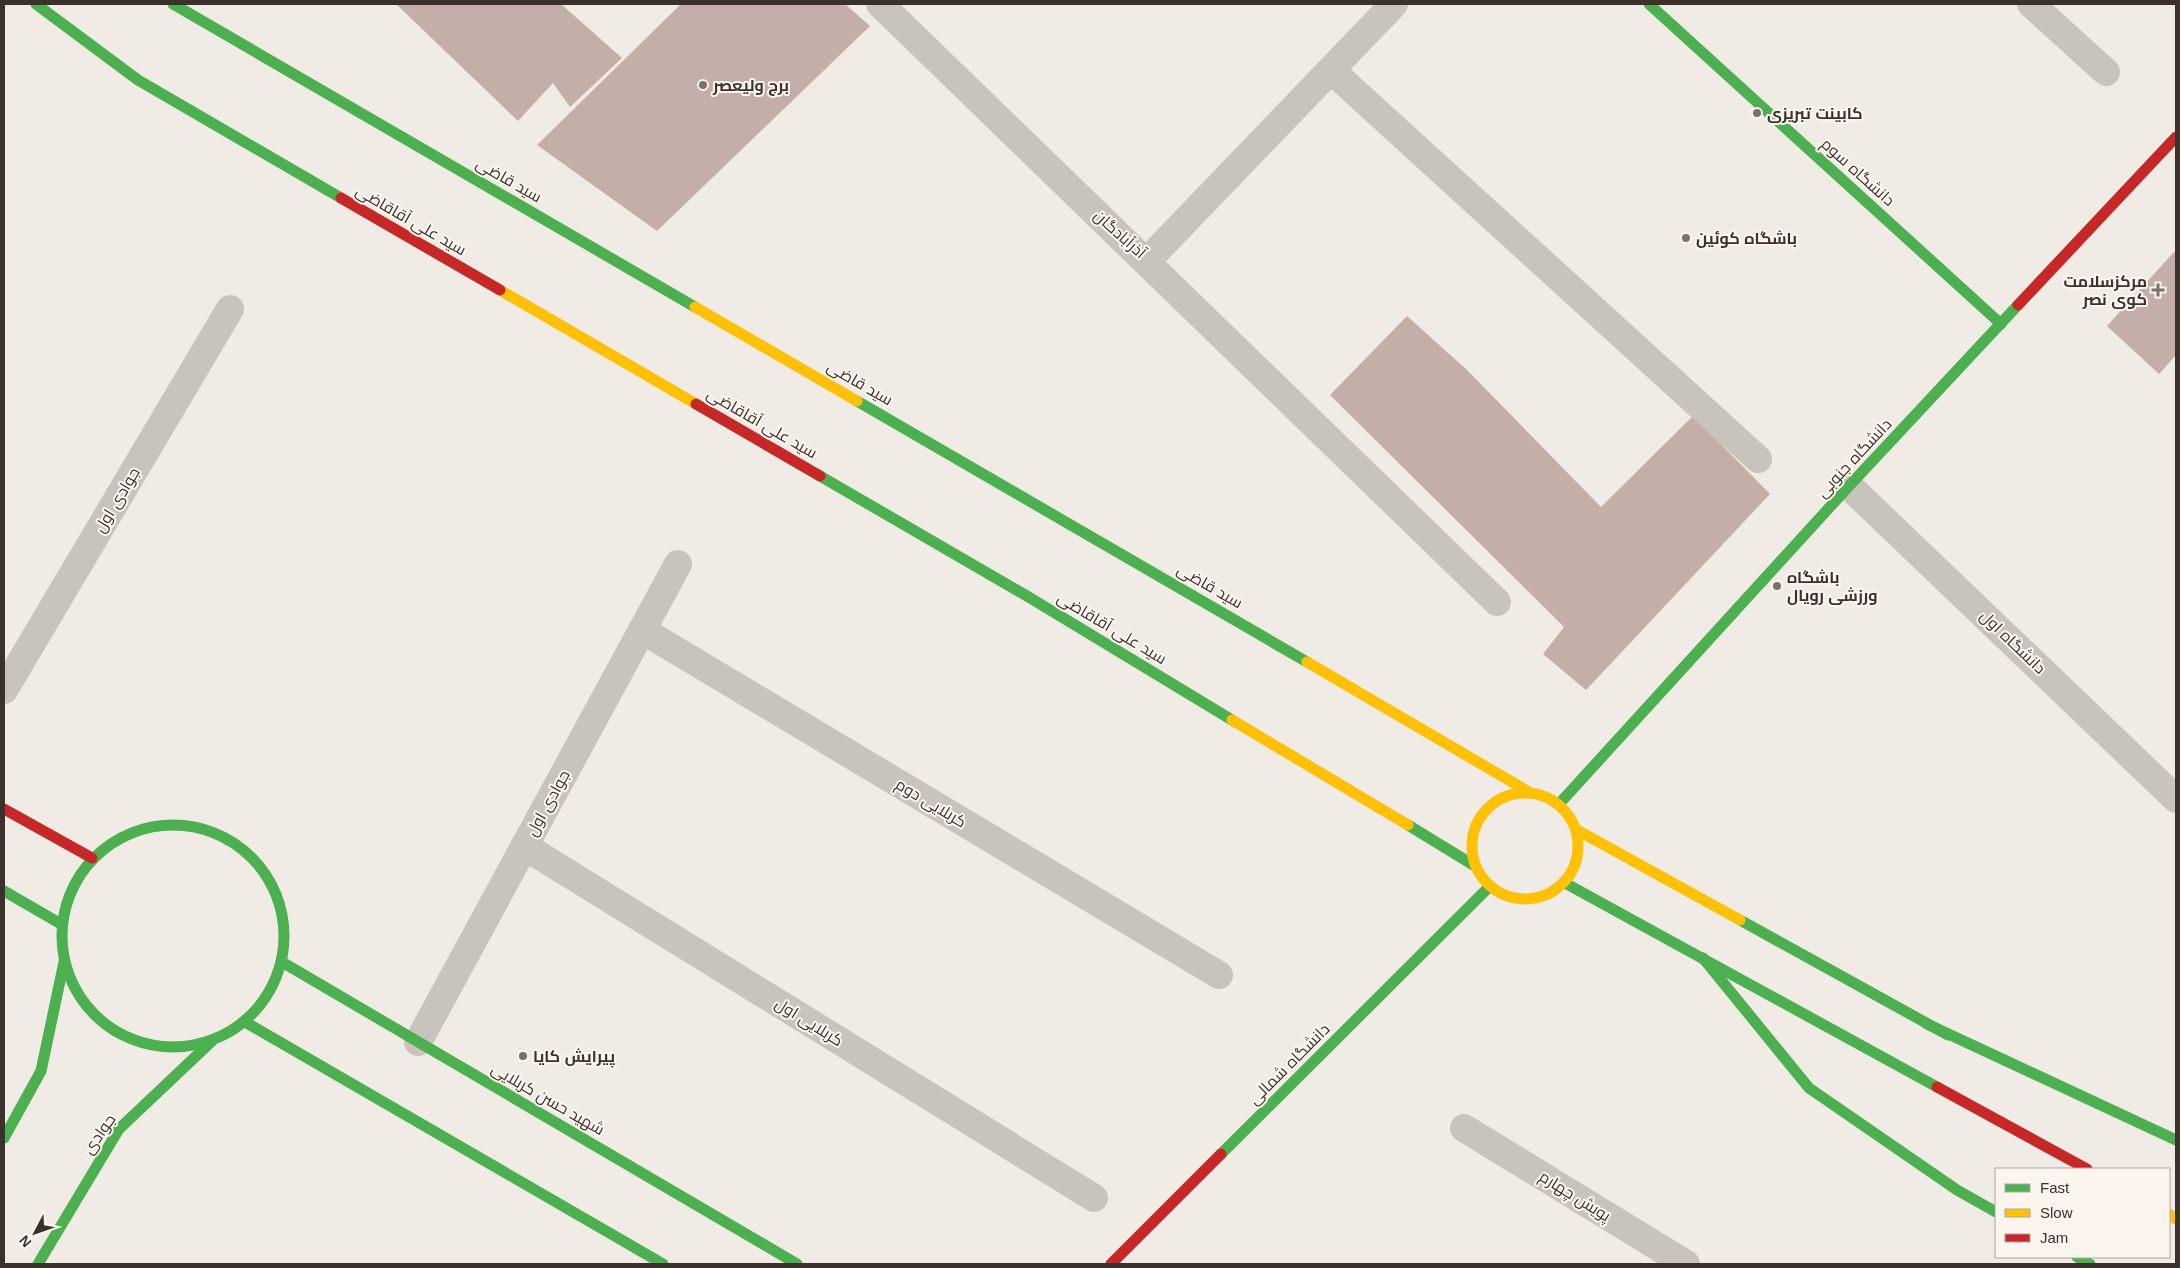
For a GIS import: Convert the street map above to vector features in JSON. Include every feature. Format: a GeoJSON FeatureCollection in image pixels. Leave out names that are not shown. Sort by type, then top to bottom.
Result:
{"type":"FeatureCollection","features":[{"type":"Feature","properties":{"kind":"main road","name":"سید علی آقاقاضی"},"geometry":{"type":"LineString","coordinates":[[36,4],[138,80],[1027,596],[1474,866]]}},
{"type":"Feature","properties":{"kind":"main road","name":"سید قاضی"},"geometry":{"type":"LineString","coordinates":[[173,4],[1086,532],[1529,792]]}},
{"type":"Feature","properties":{"kind":"main road","name":"دانشگاه سوم"},"geometry":{"type":"LineString","coordinates":[[1649,4],[2001,324]]}},
{"type":"Feature","properties":{"kind":"main road","name":"دانشگاه جنوبی"},"geometry":{"type":"LineString","coordinates":[[1559,804],[1850,486],[2176,137]]}},
{"type":"Feature","properties":{"kind":"main road"},"geometry":{"type":"LineString","coordinates":[[1529,792],[1544,796],[1559,804],[1572,821],[1577,830],[1578,858],[1565,883],[1548,895],[1527,900],[1507,897],[1490,887],[1474,866],[1471,844],[1476,824],[1489,806],[1507,795],[1529,792]]}},
{"type":"Feature","properties":{"kind":"main road"},"geometry":{"type":"LineString","coordinates":[[4,809],[92,858]]}},
{"type":"Feature","properties":{"kind":"main road"},"geometry":{"type":"LineString","coordinates":[[4,1138],[40,1071],[64,962],[61,924],[72,888],[92,858],[121,836],[156,826],[192,826],[226,838],[254,860],[274,890],[284,925],[282,962],[268,995],[245,1022],[212,1041],[175,1048],[137,1042],[104,1024],[79,996],[64,962]]}},
{"type":"Feature","properties":{"kind":"main road"},"geometry":{"type":"LineString","coordinates":[[1577,830],[1926,1024],[2176,1152]]}},
{"type":"Feature","properties":{"kind":"main road"},"geometry":{"type":"LineString","coordinates":[[1565,883],[2084,1168]]}},
{"type":"Feature","properties":{"kind":"main road","name":"دانشگاه شمالی"},"geometry":{"type":"LineString","coordinates":[[1111,1264],[1490,887]]}},
{"type":"Feature","properties":{"kind":"main road"},"geometry":{"type":"LineString","coordinates":[[4,891],[61,924]]}},
{"type":"Feature","properties":{"kind":"main road"},"geometry":{"type":"LineString","coordinates":[[1703,958],[1809,1088],[1957,1190],[1995,1211]]}},
{"type":"Feature","properties":{"kind":"main road","name":"شهید حسن کربلایی"},"geometry":{"type":"LineString","coordinates":[[282,962],[798,1264]]}},
{"type":"Feature","properties":{"kind":"main road"},"geometry":{"type":"LineString","coordinates":[[245,1022],[663,1264]]}},
{"type":"Feature","properties":{"kind":"main road"},"geometry":{"type":"LineString","coordinates":[[1926,1024],[2176,1140]]}},
{"type":"Feature","properties":{"kind":"main road","name":"جوادی"},"geometry":{"type":"LineString","coordinates":[[38,1264],[119,1129],[212,1041]]}},
{"type":"Feature","properties":{"kind":"main road"},"geometry":{"type":"LineString","coordinates":[[2078,1258],[2090,1264]]}},
{"type":"Feature","properties":{"kind":"street","name":"آذرآبادگان"},"geometry":{"type":"LineString","coordinates":[[880,4],[1146,262],[1332,71],[1394,4]]}},
{"type":"Feature","properties":{"kind":"street"},"geometry":{"type":"LineString","coordinates":[[2031,4],[2106,72]]}},
{"type":"Feature","properties":{"kind":"street"},"geometry":{"type":"LineString","coordinates":[[1332,71],[1758,459]]}},
{"type":"Feature","properties":{"kind":"street"},"geometry":{"type":"LineString","coordinates":[[1146,262],[1497,602]]}},
{"type":"Feature","properties":{"kind":"street","name":"جوادی اول"},"geometry":{"type":"LineString","coordinates":[[4,690],[230,309]]}},
{"type":"Feature","properties":{"kind":"street","name":"دانشگاه اول"},"geometry":{"type":"LineString","coordinates":[[1850,486],[2176,799]]}},
{"type":"Feature","properties":{"kind":"street","name":"جوادی اول"},"geometry":{"type":"LineString","coordinates":[[418,1042],[678,564]]}},
{"type":"Feature","properties":{"kind":"street","name":"کربلایی دوم"},"geometry":{"type":"LineString","coordinates":[[642,630],[1219,975]]}},
{"type":"Feature","properties":{"kind":"street","name":"کربلایی اول"},"geometry":{"type":"LineString","coordinates":[[524,846],[1094,1198]]}},
{"type":"Feature","properties":{"kind":"street","name":"پویش چهارم"},"geometry":{"type":"LineString","coordinates":[[1464,1128],[1686,1264]]}},
{"type":"Feature","properties":{"kind":"building"},"geometry":{"type":"Polygon","coordinates":[[[396,4],[561,4],[622,58],[570,107],[553,83],[518,121],[396,4]]]}},
{"type":"Feature","properties":{"kind":"building","name":"برج ولیعصر"},"geometry":{"type":"Polygon","coordinates":[[[681,4],[845,4],[870,26],[657,231],[537,145],[681,4]]]}},
{"type":"Feature","properties":{"kind":"building","name":"مرکزسلامت کوی نصر"},"geometry":{"type":"Polygon","coordinates":[[[2174,252],[2176,253],[2176,355],[2159,374],[2107,326],[2174,252]]]}},
{"type":"Feature","properties":{"kind":"building"},"geometry":{"type":"Polygon","coordinates":[[[1407,316],[1467,370],[1601,507],[1693,416],[1770,494],[1586,690],[1543,654],[1564,627],[1330,395],[1407,316]]]}},
{"type":"Feature","properties":{"kind":"traffic: fast"},"geometry":{"type":"LineString","coordinates":[[36,4],[138,80],[341,198]]}},
{"type":"Feature","properties":{"kind":"traffic: fast"},"geometry":{"type":"LineString","coordinates":[[173,4],[695,307]]}},
{"type":"Feature","properties":{"kind":"traffic: fast"},"geometry":{"type":"LineString","coordinates":[[1649,4],[2001,324]]}},
{"type":"Feature","properties":{"kind":"traffic: fast"},"geometry":{"type":"LineString","coordinates":[[1559,804],[1849,486],[2018,305]]}},
{"type":"Feature","properties":{"kind":"traffic: fast"},"geometry":{"type":"LineString","coordinates":[[857,401],[1307,662]]}},
{"type":"Feature","properties":{"kind":"traffic: fast"},"geometry":{"type":"LineString","coordinates":[[820,476],[1027,596],[1232,720]]}},
{"type":"Feature","properties":{"kind":"traffic: fast"},"geometry":{"type":"LineString","coordinates":[[173,825],[195,827],[225,838],[243,850],[259,866],[271,884],[279,904],[284,936],[282,958],[271,988],[259,1006],[243,1022],[225,1034],[205,1042],[173,1047],[151,1045],[121,1034],[103,1022],[87,1006],[75,988],[67,968],[62,936],[64,914],[75,884],[87,866],[103,850],[121,838],[141,830],[173,825]]}},
{"type":"Feature","properties":{"kind":"traffic: fast"},"geometry":{"type":"LineString","coordinates":[[1408,825],[1475,866]]}},
{"type":"Feature","properties":{"kind":"traffic: fast"},"geometry":{"type":"LineString","coordinates":[[1565,883],[1937,1087]]}},
{"type":"Feature","properties":{"kind":"traffic: fast"},"geometry":{"type":"LineString","coordinates":[[1221,1154],[1489,887]]}},
{"type":"Feature","properties":{"kind":"traffic: fast"},"geometry":{"type":"LineString","coordinates":[[4,891],[61,924]]}},
{"type":"Feature","properties":{"kind":"traffic: fast"},"geometry":{"type":"LineString","coordinates":[[1740,920],[1948,1035]]}},
{"type":"Feature","properties":{"kind":"traffic: fast"},"geometry":{"type":"LineString","coordinates":[[1703,958],[1809,1088],[1957,1190],[1995,1211]]}},
{"type":"Feature","properties":{"kind":"traffic: fast"},"geometry":{"type":"LineString","coordinates":[[4,1138],[41,1071],[64,962]]}},
{"type":"Feature","properties":{"kind":"traffic: fast"},"geometry":{"type":"LineString","coordinates":[[282,962],[797,1264]]}},
{"type":"Feature","properties":{"kind":"traffic: fast"},"geometry":{"type":"LineString","coordinates":[[245,1022],[663,1264]]}},
{"type":"Feature","properties":{"kind":"traffic: fast"},"geometry":{"type":"LineString","coordinates":[[1927,1024],[2176,1140]]}},
{"type":"Feature","properties":{"kind":"traffic: fast"},"geometry":{"type":"LineString","coordinates":[[38,1264],[119,1129],[212,1041]]}},
{"type":"Feature","properties":{"kind":"traffic: fast"},"geometry":{"type":"LineString","coordinates":[[2079,1258],[2090,1264]]}},
{"type":"Feature","properties":{"kind":"traffic: slow"},"geometry":{"type":"LineString","coordinates":[[500,290],[696,404]]}},
{"type":"Feature","properties":{"kind":"traffic: slow"},"geometry":{"type":"LineString","coordinates":[[695,307],[857,401]]}},
{"type":"Feature","properties":{"kind":"traffic: slow"},"geometry":{"type":"LineString","coordinates":[[1307,662],[1529,792]]}},
{"type":"Feature","properties":{"kind":"traffic: slow"},"geometry":{"type":"LineString","coordinates":[[1232,720],[1408,825]]}},
{"type":"Feature","properties":{"kind":"traffic: slow"},"geometry":{"type":"LineString","coordinates":[[1525,793],[1545,797],[1563,808],[1574,826],[1578,846],[1574,866],[1563,884],[1545,895],[1525,899],[1505,895],[1487,884],[1476,866],[1472,846],[1476,826],[1487,808],[1505,797],[1525,793]]}},
{"type":"Feature","properties":{"kind":"traffic: slow"},"geometry":{"type":"LineString","coordinates":[[1577,830],[1740,920]]}},
{"type":"Feature","properties":{"kind":"traffic: slow"},"geometry":{"type":"LineString","coordinates":[[2170,1215],[2176,1219]]}},
{"type":"Feature","properties":{"kind":"traffic: jam"},"geometry":{"type":"LineString","coordinates":[[2018,305],[2176,137]]}},
{"type":"Feature","properties":{"kind":"traffic: jam"},"geometry":{"type":"LineString","coordinates":[[341,198],[500,290]]}},
{"type":"Feature","properties":{"kind":"traffic: jam"},"geometry":{"type":"LineString","coordinates":[[696,404],[820,476]]}},
{"type":"Feature","properties":{"kind":"traffic: jam"},"geometry":{"type":"LineString","coordinates":[[4,809],[92,858]]}},
{"type":"Feature","properties":{"kind":"traffic: jam"},"geometry":{"type":"LineString","coordinates":[[1937,1087],[2085,1168]]}},
{"type":"Feature","properties":{"kind":"traffic: jam"},"geometry":{"type":"LineString","coordinates":[[1111,1264],[1221,1154]]}},
{"type":"Feature","properties":{"kind":"place","name":"برج ولیعصر"},"geometry":{"type":"Point","coordinates":[703,85]}},
{"type":"Feature","properties":{"kind":"place","name":"کابینت تبریزی"},"geometry":{"type":"Point","coordinates":[1757,113]}},
{"type":"Feature","properties":{"kind":"place","name":"باشگاه کوئین"},"geometry":{"type":"Point","coordinates":[1686,238]}},
{"type":"Feature","properties":{"kind":"place","name":"مرکزسلامت کوی نصر"},"geometry":{"type":"Point","coordinates":[2158,290]}},
{"type":"Feature","properties":{"kind":"place","name":"باشگاه ورزشی رویال"},"geometry":{"type":"Point","coordinates":[1777,586]}},
{"type":"Feature","properties":{"kind":"place","name":"پیرایش کایا"},"geometry":{"type":"Point","coordinates":[523,1056]}}]}
